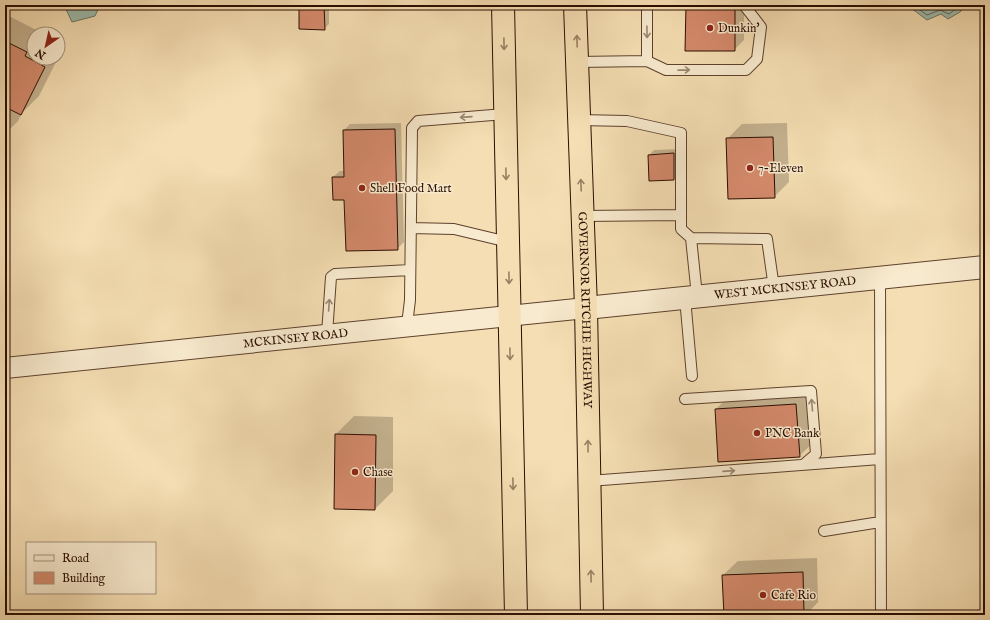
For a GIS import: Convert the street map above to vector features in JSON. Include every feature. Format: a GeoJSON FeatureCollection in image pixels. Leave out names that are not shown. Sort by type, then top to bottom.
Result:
{"type":"FeatureCollection","features":[{"type":"Feature","properties":{"kind":"highway"},"geometry":{"type":"LineString","coordinates":[[503,5],[516,615]]}},
{"type":"Feature","properties":{"kind":"highway","name":"GOVERNOR RITCHIE HIGHWAY"},"geometry":{"type":"LineString","coordinates":[[576,5],[586,308],[592,615]]}},
{"type":"Feature","properties":{"kind":"street","name":"WEST MCKINSEY ROAD"},"geometry":{"type":"LineString","coordinates":[[586,308],[985,267]]}},
{"type":"Feature","properties":{"kind":"street","name":"MCKINSEY ROAD"},"geometry":{"type":"LineString","coordinates":[[5,368],[407,325],[586,308]]}},
{"type":"Feature","properties":{"kind":"lane"},"geometry":{"type":"LineString","coordinates":[[647,5],[647,60]]}},
{"type":"Feature","properties":{"kind":"lane"},"geometry":{"type":"LineString","coordinates":[[577,62],[647,60],[666,70],[746,70],[757,59],[761,27],[744,5]]}},
{"type":"Feature","properties":{"kind":"lane"},"geometry":{"type":"LineString","coordinates":[[407,325],[410,270],[412,128],[418,121],[505,114]]}},
{"type":"Feature","properties":{"kind":"lane"},"geometry":{"type":"LineString","coordinates":[[579,120],[627,121],[681,133],[681,229],[691,238],[767,239],[774,288]]}},
{"type":"Feature","properties":{"kind":"lane"},"geometry":{"type":"LineString","coordinates":[[582,216],[681,215]]}},
{"type":"Feature","properties":{"kind":"lane"},"geometry":{"type":"LineString","coordinates":[[411,228],[454,229],[508,242]]}},
{"type":"Feature","properties":{"kind":"lane"},"geometry":{"type":"LineString","coordinates":[[691,238],[692,376]]}},
{"type":"Feature","properties":{"kind":"lane"},"geometry":{"type":"LineString","coordinates":[[327,334],[331,277],[335,274],[410,270]]}},
{"type":"Feature","properties":{"kind":"lane"},"geometry":{"type":"LineString","coordinates":[[880,278],[881,615]]}},
{"type":"Feature","properties":{"kind":"lane"},"geometry":{"type":"LineString","coordinates":[[685,399],[811,391],[816,454],[803,465]]}},
{"type":"Feature","properties":{"kind":"lane"},"geometry":{"type":"LineString","coordinates":[[589,481],[880,459]]}},
{"type":"Feature","properties":{"kind":"lane"},"geometry":{"type":"LineString","coordinates":[[824,531],[880,522]]}},
{"type":"Feature","properties":{"kind":"water"},"geometry":{"type":"Polygon","coordinates":[[[64,5],[100,5],[95,16],[72,22],[64,5]]]}},
{"type":"Feature","properties":{"kind":"water"},"geometry":{"type":"Polygon","coordinates":[[[907,5],[967,5],[960,12],[948,19],[941,14],[927,20],[907,5]]]}},
{"type":"Feature","properties":{"kind":"building"},"geometry":{"type":"Polygon","coordinates":[[[299,5],[324,5],[325,30],[299,29],[299,5]]]}},
{"type":"Feature","properties":{"kind":"building","name":"Dunkin'"},"geometry":{"type":"Polygon","coordinates":[[[686,5],[735,6],[735,51],[685,51],[686,5]]]}},
{"type":"Feature","properties":{"kind":"building"},"geometry":{"type":"Polygon","coordinates":[[[5,41],[26,52],[26,66],[45,67],[21,115],[5,107],[5,41]]]}},
{"type":"Feature","properties":{"kind":"building"},"geometry":{"type":"Polygon","coordinates":[[[395,129],[398,250],[346,251],[344,200],[333,200],[332,177],[344,177],[343,130],[395,129]]]}},
{"type":"Feature","properties":{"kind":"building","name":"7-Eleven"},"geometry":{"type":"Polygon","coordinates":[[[773,137],[775,198],[728,199],[726,138],[773,137]]]}},
{"type":"Feature","properties":{"kind":"building"},"geometry":{"type":"Polygon","coordinates":[[[674,153],[674,180],[649,181],[648,155],[674,153]]]}},
{"type":"Feature","properties":{"kind":"building","name":"PNC Bank"},"geometry":{"type":"Polygon","coordinates":[[[796,404],[800,457],[718,462],[715,409],[796,404]]]}},
{"type":"Feature","properties":{"kind":"building","name":"Chase"},"geometry":{"type":"Polygon","coordinates":[[[335,434],[376,435],[375,510],[334,509],[335,434]]]}},
{"type":"Feature","properties":{"kind":"building","name":"Cafe Rio"},"geometry":{"type":"Polygon","coordinates":[[[803,572],[804,615],[724,615],[722,575],[803,572]]]}},
{"type":"Feature","properties":{"kind":"place","name":"Dunkin'"},"geometry":{"type":"Point","coordinates":[710,28]}},
{"type":"Feature","properties":{"kind":"place","name":"7-Eleven"},"geometry":{"type":"Point","coordinates":[750,168]}},
{"type":"Feature","properties":{"kind":"place","name":"Shell Food Mart"},"geometry":{"type":"Point","coordinates":[362,188]}},
{"type":"Feature","properties":{"kind":"place","name":"PNC Bank"},"geometry":{"type":"Point","coordinates":[757,433]}},
{"type":"Feature","properties":{"kind":"place","name":"Chase"},"geometry":{"type":"Point","coordinates":[355,472]}},
{"type":"Feature","properties":{"kind":"place","name":"Cafe Rio"},"geometry":{"type":"Point","coordinates":[763,595]}}]}
